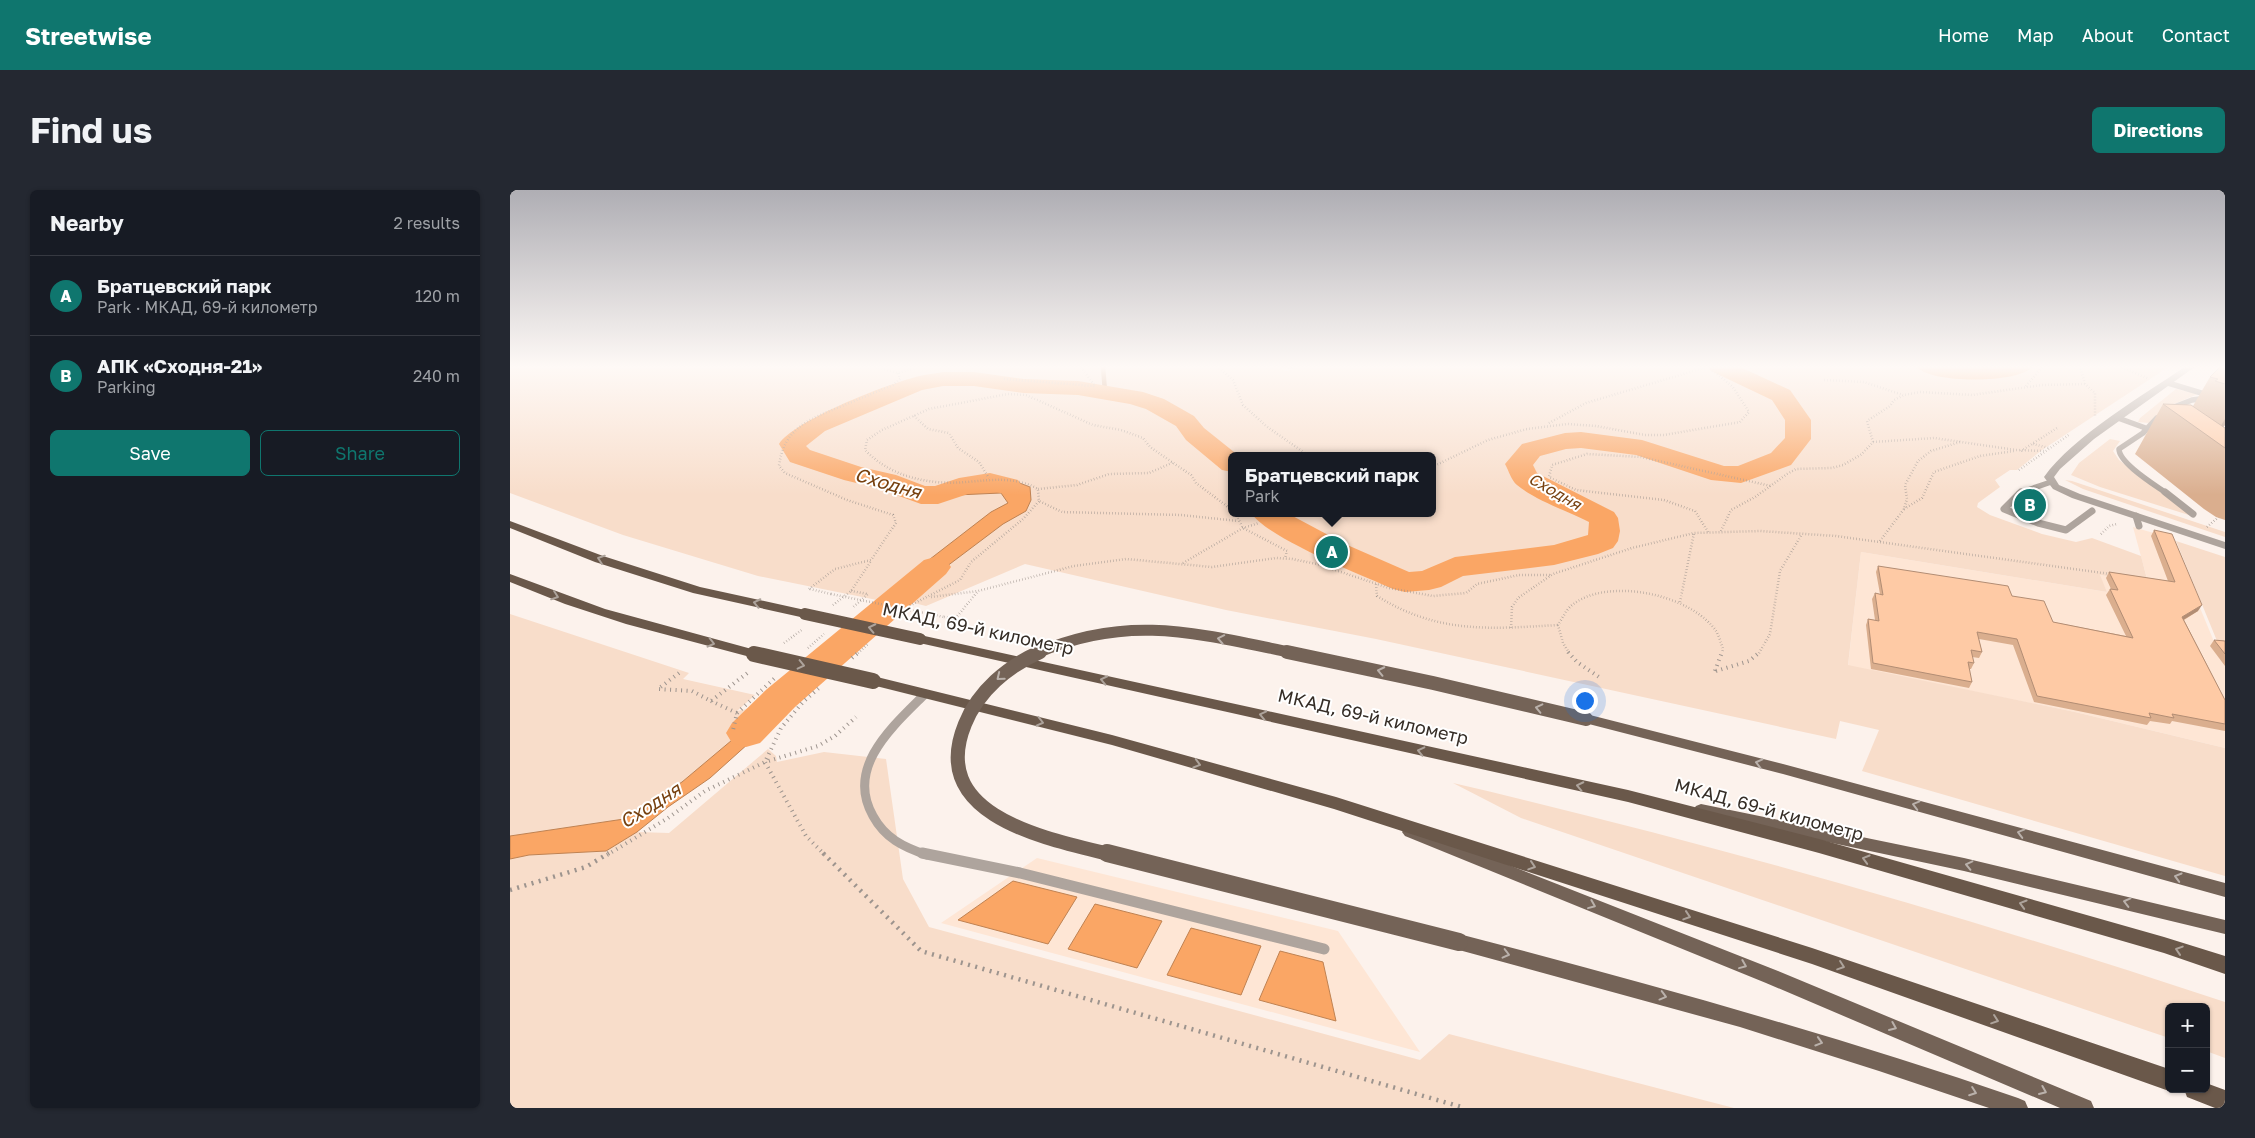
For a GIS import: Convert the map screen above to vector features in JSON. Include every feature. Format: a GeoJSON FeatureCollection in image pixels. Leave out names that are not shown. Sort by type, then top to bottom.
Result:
{"type":"FeatureCollection","features":[{"type":"Feature","properties":{"kind":"highway","name":"МКАД, 69-й километр"},"geometry":{"type":"LineString","coordinates":[[510,524],[599,559],[697,590],[1628,796],[1819,846],[2164,945],[2225,965]]}},
{"type":"Feature","properties":{"kind":"highway"},"geometry":{"type":"LineString","coordinates":[[510,578],[537,590],[641,625],[1112,740],[1336,803],[1812,956],[2165,1079]]}},
{"type":"Feature","properties":{"kind":"highway"},"geometry":{"type":"LineString","coordinates":[[2205,1093],[2225,1101]]}},
{"type":"Feature","properties":{"kind":"main road"},"geometry":{"type":"LineString","coordinates":[[2018,1108],[1926,1075],[1741,1017],[1029,831],[1009,822],[975,801],[965,788],[959,773],[956,757],[957,741],[962,725],[981,695],[994,682],[1027,658],[1045,649],[1085,635],[1144,629],[1184,632],[1331,660],[1586,719],[1783,769],[2225,890]]}},
{"type":"Feature","properties":{"kind":"main road"},"geometry":{"type":"LineString","coordinates":[[1628,796],[1846,837],[2106,897],[2225,927]]}},
{"type":"Feature","properties":{"kind":"main road"},"geometry":{"type":"LineString","coordinates":[[1336,803],[1772,977],[2084,1108]]}},
{"type":"Feature","properties":{"kind":"street"},"geometry":{"type":"LineString","coordinates":[[2131,409],[2055,466],[2049,477],[2052,482],[2056,487],[2076,496],[2225,546]]}},
{"type":"Feature","properties":{"kind":"lane"},"geometry":{"type":"LineString","coordinates":[[2171,409],[2119,449],[2119,453],[2128,464],[2193,514]]}},
{"type":"Feature","properties":{"kind":"lane"},"geometry":{"type":"LineString","coordinates":[[2118,418],[2160,434]]}},
{"type":"Feature","properties":{"kind":"lane"},"geometry":{"type":"LineString","coordinates":[[2052,482],[2030,486],[2004,509],[2038,523],[2066,530],[2092,511]]}},
{"type":"Feature","properties":{"kind":"lane"},"geometry":{"type":"LineString","coordinates":[[2136,516],[2139,526]]}},
{"type":"Feature","properties":{"kind":"lane"},"geometry":{"type":"LineString","coordinates":[[925,694],[888,732],[866,767],[864,795],[875,822],[900,845],[939,859],[1016,872],[1324,950]]}},
{"type":"Feature","properties":{"kind":"path"},"geometry":{"type":"LineString","coordinates":[[834,409],[807,420],[796,429],[781,449],[779,466],[785,473],[847,500],[893,515],[896,523],[872,560],[835,569],[809,589],[955,619],[978,591]]}},
{"type":"Feature","properties":{"kind":"path"},"geometry":{"type":"LineString","coordinates":[[935,409],[882,430],[867,440],[865,450],[872,459],[888,470],[913,478],[942,482],[968,482],[1007,477],[1020,480],[1038,489],[1077,485],[1109,474],[1149,473],[1174,462]]}},
{"type":"Feature","properties":{"kind":"path"},"geometry":{"type":"LineString","coordinates":[[1058,409],[1093,424],[1121,430],[1143,438],[1150,447],[1191,475],[1196,483],[1228,507]]}},
{"type":"Feature","properties":{"kind":"path"},"geometry":{"type":"LineString","coordinates":[[1247,409],[1266,426],[1303,452]]}},
{"type":"Feature","properties":{"kind":"path"},"geometry":{"type":"LineString","coordinates":[[1436,465],[1454,454],[1494,438],[1548,423],[1574,409]]}},
{"type":"Feature","properties":{"kind":"path"},"geometry":{"type":"LineString","coordinates":[[1548,423],[1588,425],[1652,435],[1740,422],[1749,412],[1747,409]]}},
{"type":"Feature","properties":{"kind":"path"},"geometry":{"type":"LineString","coordinates":[[1873,442],[1867,421],[1884,409]]}},
{"type":"Feature","properties":{"kind":"path"},"geometry":{"type":"LineString","coordinates":[[2095,409],[2095,417]]}},
{"type":"Feature","properties":{"kind":"path"},"geometry":{"type":"LineString","coordinates":[[914,416],[928,430],[949,433],[958,445],[958,448],[983,464],[988,478]]}},
{"type":"Feature","properties":{"kind":"path"},"geometry":{"type":"LineString","coordinates":[[1873,442],[1890,444],[1934,438],[2019,451],[2056,428]]}},
{"type":"Feature","properties":{"kind":"path"},"geometry":{"type":"LineString","coordinates":[[1720,532],[1731,510],[1755,497],[1796,469],[1832,468],[1843,465],[1862,454],[1873,442]]}},
{"type":"Feature","properties":{"kind":"path"},"geometry":{"type":"LineString","coordinates":[[1880,541],[1904,509],[1907,499],[1905,485],[1918,461],[1931,451],[1960,442]]}},
{"type":"Feature","properties":{"kind":"path"},"geometry":{"type":"LineString","coordinates":[[2033,443],[2048,448]]}},
{"type":"Feature","properties":{"kind":"path"},"geometry":{"type":"LineString","coordinates":[[1904,509],[1922,498],[1934,472],[1980,456],[2019,451],[2044,451]]}},
{"type":"Feature","properties":{"kind":"path"},"geometry":{"type":"LineString","coordinates":[[1708,532],[1695,511],[1664,500],[1576,490],[1559,484],[1549,477],[1552,465],[1587,454],[1641,457],[1701,472],[1771,486]]}},
{"type":"Feature","properties":{"kind":"path"},"geometry":{"type":"LineString","coordinates":[[910,606],[960,580],[971,562],[1016,525],[1039,501],[1038,489]]}},
{"type":"Feature","properties":{"kind":"path"},"geometry":{"type":"LineString","coordinates":[[1039,501],[1062,512],[1182,515],[1238,521]]}},
{"type":"Feature","properties":{"kind":"path"},"geometry":{"type":"LineString","coordinates":[[1236,517],[1242,528],[1274,542],[1287,551],[1285,558]]}},
{"type":"Feature","properties":{"kind":"path"},"geometry":{"type":"LineString","coordinates":[[1183,564],[1242,528],[1259,523]]}},
{"type":"Feature","properties":{"kind":"path"},"geometry":{"type":"LineString","coordinates":[[1680,602],[1694,533]]}},
{"type":"Feature","properties":{"kind":"path"},"geometry":{"type":"LineString","coordinates":[[1511,628],[1512,607],[1518,598],[1554,574],[1632,548],[1694,533],[1802,534],[1880,541],[2111,574]]}},
{"type":"Feature","properties":{"kind":"path"},"geometry":{"type":"LineString","coordinates":[[1599,677],[1575,662],[1561,642],[1558,625],[1571,606],[1592,595],[1622,591],[1652,594],[1680,602],[1697,613],[1716,631],[1723,649],[1715,671],[1751,660],[1766,645],[1774,620],[1776,584],[1791,547],[1802,534]]}},
{"type":"Feature","properties":{"kind":"path"},"geometry":{"type":"LineString","coordinates":[[895,619],[910,606],[927,597],[978,591],[1100,561],[1126,559],[1212,568],[1285,558],[1317,564],[1376,584],[1433,596],[1449,596],[1466,592],[1477,584],[1519,575],[1554,574]]}},
{"type":"Feature","properties":{"kind":"path"},"geometry":{"type":"LineString","coordinates":[[1376,584],[1377,596],[1397,611],[1431,622],[1462,627],[1511,628],[1558,625]]}},
{"type":"Feature","properties":{"kind":"path"},"geometry":{"type":"LineString","coordinates":[[846,664],[874,638]]}},
{"type":"Feature","properties":{"kind":"path"},"geometry":{"type":"LineString","coordinates":[[664,683],[680,673]]}},
{"type":"Feature","properties":{"kind":"path"},"geometry":{"type":"LineString","coordinates":[[765,762],[781,728],[803,702],[824,683]]}},
{"type":"Feature","properties":{"kind":"path"},"geometry":{"type":"LineString","coordinates":[[711,701],[737,713],[733,730]]}},
{"type":"Feature","properties":{"kind":"path"},"geometry":{"type":"LineString","coordinates":[[510,890],[586,867],[644,833],[705,791],[765,762],[818,746],[835,736],[856,717]]}},
{"type":"Feature","properties":{"kind":"path"},"geometry":{"type":"LineString","coordinates":[[765,762],[806,836],[921,951],[1465,1108]]}},
{"type":"Feature","properties":{"kind":"shaded area"},"geometry":{"type":"Polygon","coordinates":[[[510,409],[2105,409],[2042,450],[2017,470],[2010,470],[1995,480],[2000,487],[1978,503],[1977,507],[1990,515],[2042,534],[2076,542],[2092,538],[2141,556],[2148,583],[2100,575],[2107,592],[1861,552],[1848,665],[2075,712],[2225,748],[2225,876],[1862,771],[1879,730],[1840,721],[1836,739],[1376,639],[1226,610],[1025,564],[926,606],[902,600],[877,600],[758,576],[623,535],[510,493],[510,409]]]}},
{"type":"Feature","properties":{"kind":"shaded area"},"geometry":{"type":"Polygon","coordinates":[[[2151,409],[2166,409],[2149,423],[2138,422],[2151,409]]]}},
{"type":"Feature","properties":{"kind":"shaded area"},"geometry":{"type":"Polygon","coordinates":[[[2110,439],[2120,441],[2113,451],[2119,460],[2192,516],[2100,487],[2071,475],[2079,463],[2110,439]]]}},
{"type":"Feature","properties":{"kind":"shaded area"},"geometry":{"type":"Polygon","coordinates":[[[2065,480],[2225,532],[2225,537],[2083,489],[2065,480]]]}},
{"type":"Feature","properties":{"kind":"shaded area"},"geometry":{"type":"Polygon","coordinates":[[[2133,527],[2171,538],[2215,644],[2225,645],[2225,748],[2075,712],[1848,666],[1861,552],[2107,592],[2099,575],[2148,582],[2133,527]]]}},
{"type":"Feature","properties":{"kind":"shaded area"},"geometry":{"type":"Polygon","coordinates":[[[2176,541],[2225,557],[2225,644],[2217,641],[2176,541]]]}},
{"type":"Feature","properties":{"kind":"shaded area"},"geometry":{"type":"Polygon","coordinates":[[[510,614],[689,673],[683,679],[755,695],[737,711],[753,708],[772,697],[738,735],[682,782],[624,819],[510,836],[510,614]]]}},
{"type":"Feature","properties":{"kind":"shaded area"},"geometry":{"type":"Polygon","coordinates":[[[768,749],[776,756],[777,762],[824,752],[886,759],[903,879],[929,927],[1420,1060],[1449,1034],[1734,1108],[510,1108],[510,859],[529,855],[606,851],[637,832],[669,833],[768,749]]]}},
{"type":"Feature","properties":{"kind":"shaded area"},"geometry":{"type":"Polygon","coordinates":[[[1453,783],[1648,831],[1842,884],[2034,941],[2225,1002],[2225,1058],[2210,1052],[2210,1003],[2165,1003],[2165,1037],[1521,818],[1453,783]]]}},
{"type":"Feature","properties":{"kind":"shaded area"},"geometry":{"type":"Polygon","coordinates":[[[1037,858],[1338,931],[1420,1052],[941,923],[1037,858]]]}},
{"type":"Feature","properties":{"kind":"water"},"geometry":{"type":"Polygon","coordinates":[[[981,480],[1017,482],[1030,487],[1031,500],[1026,511],[1003,524],[902,600],[877,600],[991,512],[1008,503],[1001,493],[956,495],[961,483],[981,480]]]}},
{"type":"Feature","properties":{"kind":"water"},"geometry":{"type":"Polygon","coordinates":[[[772,697],[790,701],[749,743],[710,778],[668,807],[637,832],[606,851],[529,855],[510,859],[510,836],[624,819],[682,782],[738,735],[772,697]]]}},
{"type":"Feature","properties":{"kind":"water"},"geometry":{"type":"Polygon","coordinates":[[[1013,881],[1077,897],[1048,944],[958,920],[1013,881]]]}},
{"type":"Feature","properties":{"kind":"water"},"geometry":{"type":"Polygon","coordinates":[[[1095,904],[1162,921],[1137,968],[1068,949],[1095,904]]]}},
{"type":"Feature","properties":{"kind":"water"},"geometry":{"type":"Polygon","coordinates":[[[1191,928],[1261,946],[1241,995],[1167,975],[1191,928]]]}},
{"type":"Feature","properties":{"kind":"water"},"geometry":{"type":"Polygon","coordinates":[[[1280,951],[1323,962],[1336,1021],[1259,1000],[1280,951]]]}},
{"type":"Feature","properties":{"kind":"building"},"geometry":{"type":"Polygon","coordinates":[[[2170,409],[2197,409],[2225,428],[2225,448],[2170,409]]]}},
{"type":"Feature","properties":{"kind":"building"},"geometry":{"type":"Polygon","coordinates":[[[2154,530],[2172,534],[2202,605],[2182,617],[2225,700],[2225,724],[2172,714],[2174,718],[2149,713],[2151,718],[2037,696],[2017,639],[1977,632],[1982,652],[1971,650],[1974,663],[1968,662],[1972,682],[1873,663],[1868,619],[1879,621],[1875,593],[1883,595],[1878,566],[2008,586],[2012,596],[2044,601],[2053,622],[2133,638],[2110,589],[2118,590],[2109,572],[2175,582],[2154,530]]]}},
{"type":"Feature","properties":{"kind":"building"},"geometry":{"type":"Polygon","coordinates":[[[2214,640],[2225,641],[2225,654],[2214,640]]]}},
{"type":"Feature","properties":{"kind":"waterway","name":"Сходня"},"geometry":{"type":"LineString","coordinates":[[857,409],[816,426],[792,444],[800,456],[854,474],[886,481],[921,495],[938,495],[969,484],[990,481],[1008,486]]}},
{"type":"Feature","properties":{"kind":"waterway","name":"Сходня"},"geometry":{"type":"LineString","coordinates":[[1164,409],[1185,421],[1195,434],[1228,461]]}},
{"type":"Feature","properties":{"kind":"waterway","name":"Сходня"},"geometry":{"type":"LineString","coordinates":[[1272,517],[1334,551],[1405,582],[1429,580],[1455,567],[1554,555],[1587,547],[1602,541],[1605,531],[1603,518],[1526,478],[1519,464],[1531,450],[1565,441],[1581,440],[1621,444],[1642,448],[1721,474],[1741,475],[1781,459],[1798,439],[1798,420],[1790,409]]}},
{"type":"Feature","properties":{"kind":"waterway","name":"Сходня"},"geometry":{"type":"LineString","coordinates":[[746,733],[781,698],[935,567]]}},
{"type":"Feature","properties":{"kind":"place","name":"АПК «Сходня-21»"},"geometry":{"type":"Point","coordinates":[2030,505]}},
{"type":"Feature","properties":{"kind":"place","name":"Братцевский парк"},"geometry":{"type":"Point","coordinates":[1332,552]}}]}
